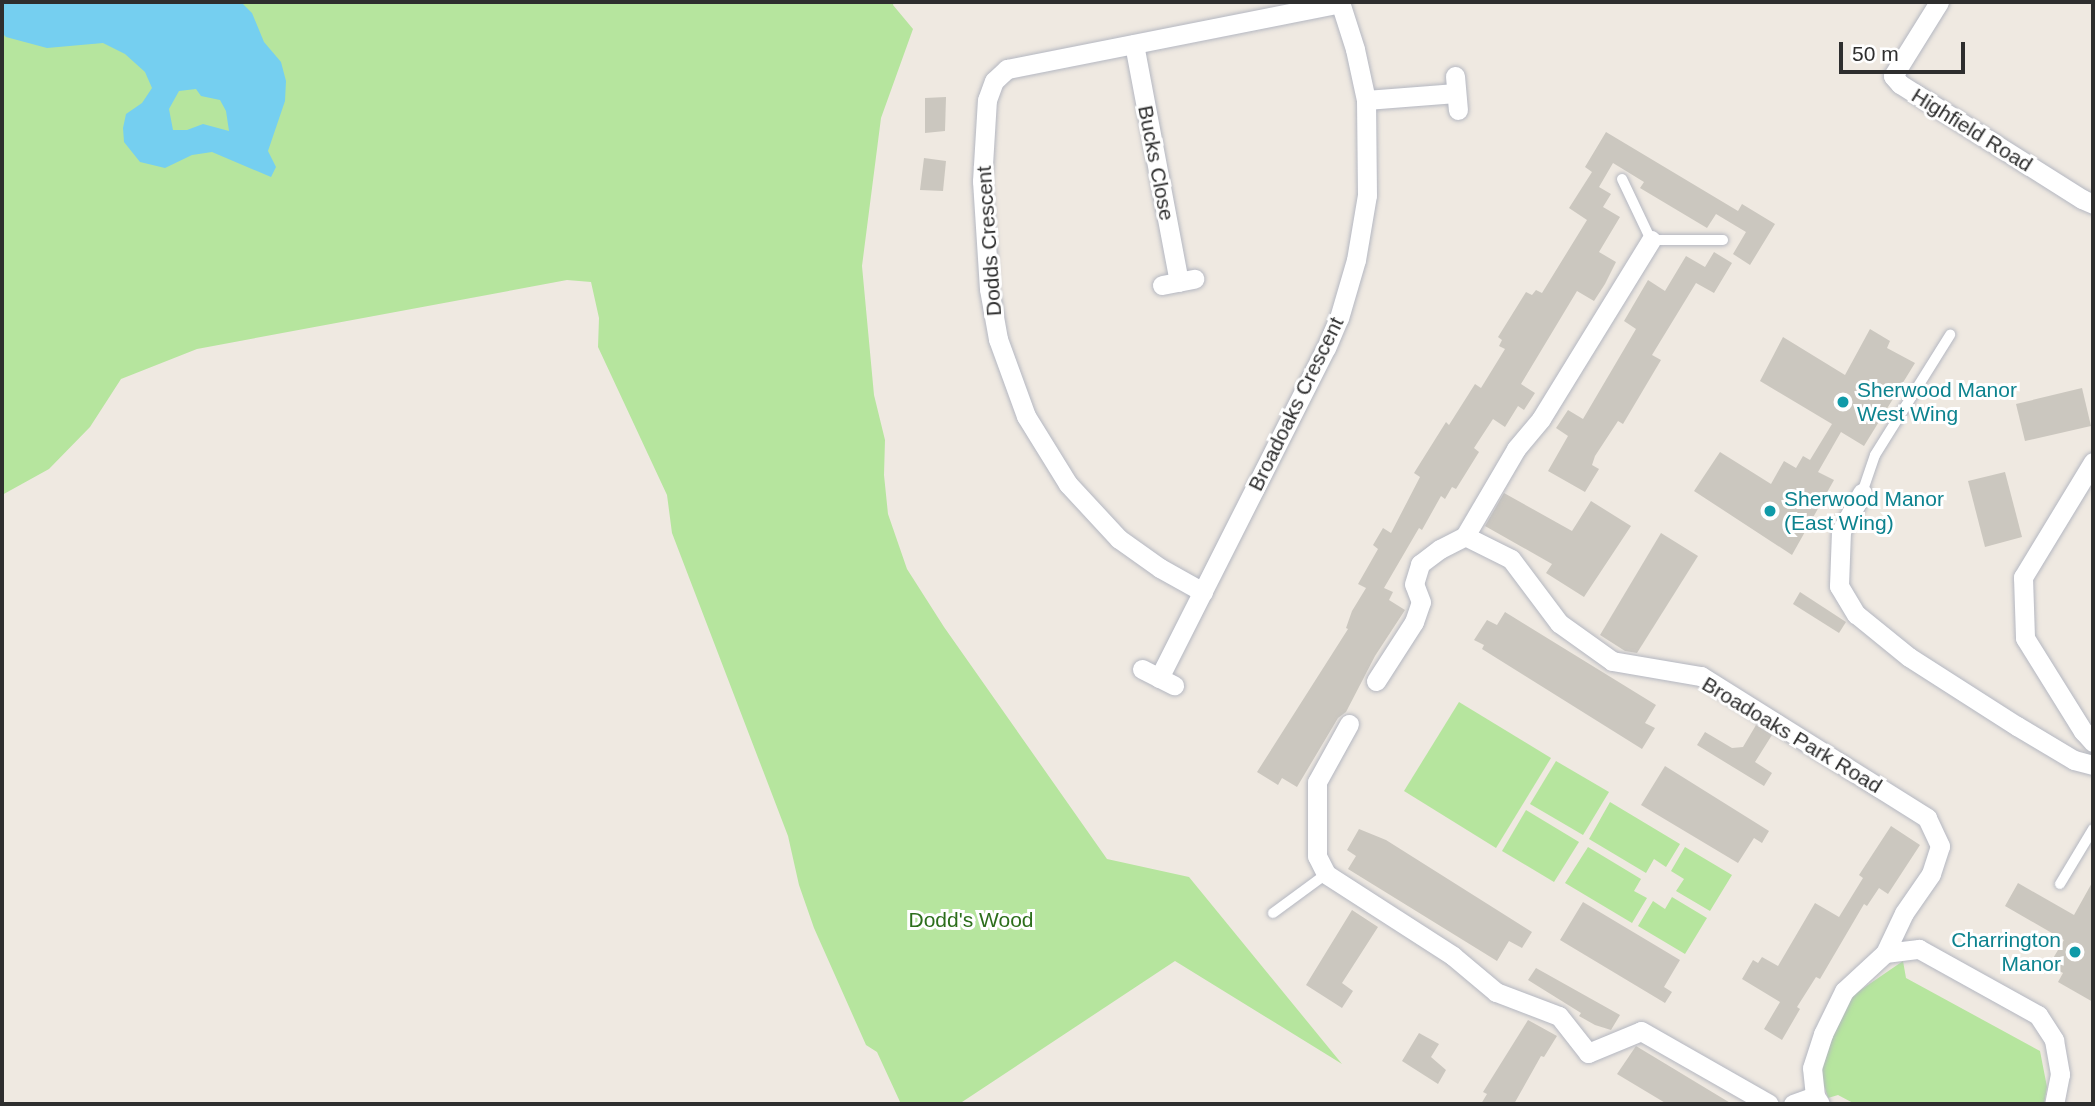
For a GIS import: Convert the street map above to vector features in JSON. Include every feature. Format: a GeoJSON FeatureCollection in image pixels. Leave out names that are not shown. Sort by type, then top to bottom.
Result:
{"type":"FeatureCollection","features":[{"type":"Feature","properties":{"kind":"street","name":"Dodds Crescent"},"geometry":{"type":"LineString","coordinates":[[1203,592],[1160,568],[1119,539],[1068,484],[1039,439],[1014,389],[998,339],[989,289],[982,181],[987,100],[994,82],[1007,69],[1340,2]]}},
{"type":"Feature","properties":{"kind":"street","name":"Broadoaks Crescent"},"geometry":{"type":"LineString","coordinates":[[1158,677],[1339,318],[1356,260],[1367,195],[1366,100],[1355,49],[1340,2]]}},
{"type":"Feature","properties":{"kind":"street","name":"Highfield Road"},"geometry":{"type":"LineString","coordinates":[[1939,2],[1893,76],[1900,84],[2082,200],[2093,204]]}},
{"type":"Feature","properties":{"kind":"street","name":"Bucks Close"},"geometry":{"type":"LineString","coordinates":[[1134,44],[1178,282]]}},
{"type":"Feature","properties":{"kind":"street"},"geometry":{"type":"LineString","coordinates":[[1366,100],[1456,93]]}},
{"type":"Feature","properties":{"kind":"street"},"geometry":{"type":"LineString","coordinates":[[1376,681],[1414,622],[1421,602],[1415,584],[1420,564],[1440,549],[1465,536],[1516,449],[1541,419],[1651,240]]}},
{"type":"Feature","properties":{"kind":"street"},"geometry":{"type":"LineString","coordinates":[[2093,462],[2023,577],[2025,638],[2093,742]]}},
{"type":"Feature","properties":{"kind":"street"},"geometry":{"type":"LineString","coordinates":[[1862,493],[1841,531],[1839,586],[1856,614],[1909,657],[1984,705],[2074,761],[2093,765]]}},
{"type":"Feature","properties":{"kind":"street","name":"Broadoaks Park Road"},"geometry":{"type":"LineString","coordinates":[[1465,536],[1511,559],[1559,623],[1612,661],[1701,677],[1927,818],[1940,846],[1931,874],[1904,913],[1885,953],[1844,991],[1828,1023],[1812,1068],[1818,1100],[1793,1104]]}},
{"type":"Feature","properties":{"kind":"street"},"geometry":{"type":"LineString","coordinates":[[1349,724],[1317,782],[1317,856],[1325,874],[1452,956],[1496,992],[1559,1016],[1588,1054],[1641,1031],[1769,1104]]}},
{"type":"Feature","properties":{"kind":"street"},"geometry":{"type":"LineString","coordinates":[[1885,953],[1919,949],[2038,1015],[2054,1040],[2060,1074],[2054,1104]]}},
{"type":"Feature","properties":{"kind":"lane"},"geometry":{"type":"LineString","coordinates":[[1622,179],[1651,240],[1723,240]]}},
{"type":"Feature","properties":{"kind":"lane"},"geometry":{"type":"LineString","coordinates":[[1862,493],[1875,454],[1950,335]]}},
{"type":"Feature","properties":{"kind":"lane"},"geometry":{"type":"LineString","coordinates":[[2060,884],[2093,829]]}},
{"type":"Feature","properties":{"kind":"lane"},"geometry":{"type":"LineString","coordinates":[[1273,913],[1325,874]]}},
{"type":"Feature","properties":{"kind":"green space","name":"Dodd's Wood"},"geometry":{"type":"Polygon","coordinates":[[[2,2],[894,2],[893,5],[913,29],[881,118],[862,266],[874,395],[885,440],[884,475],[888,514],[907,569],[944,627],[1107,859],[1189,877],[1342,1064],[1175,961],[959,1104],[901,1104],[877,1052],[866,1045],[814,928],[799,885],[788,836],[672,533],[667,495],[598,347],[599,318],[591,282],[567,280],[197,349],[121,379],[90,427],[49,469],[2,495],[2,2]]]}},
{"type":"Feature","properties":{"kind":"green space"},"geometry":{"type":"Polygon","coordinates":[[[1459,702],[1551,758],[1496,848],[1404,791],[1459,702]]]}},
{"type":"Feature","properties":{"kind":"green space"},"geometry":{"type":"Polygon","coordinates":[[[1556,761],[1609,792],[1583,835],[1530,804],[1556,761]]]}},
{"type":"Feature","properties":{"kind":"green space"},"geometry":{"type":"Polygon","coordinates":[[[1610,802],[1680,844],[1666,867],[1654,859],[1646,873],[1589,839],[1610,802]]]}},
{"type":"Feature","properties":{"kind":"green space"},"geometry":{"type":"Polygon","coordinates":[[[1526,810],[1579,842],[1554,882],[1502,851],[1526,810]]]}},
{"type":"Feature","properties":{"kind":"green space"},"geometry":{"type":"Polygon","coordinates":[[[1588,847],[1641,879],[1634,891],[1647,898],[1632,923],[1565,883],[1588,847]]]}},
{"type":"Feature","properties":{"kind":"green space"},"geometry":{"type":"Polygon","coordinates":[[[1685,847],[1732,875],[1710,911],[1676,891],[1684,879],[1671,871],[1685,847]]]}},
{"type":"Feature","properties":{"kind":"green space"},"geometry":{"type":"Polygon","coordinates":[[[1672,897],[1707,918],[1685,954],[1638,926],[1653,901],[1665,909],[1672,897]]]}},
{"type":"Feature","properties":{"kind":"green space"},"geometry":{"type":"Polygon","coordinates":[[[1903,961],[1906,978],[2040,1051],[2047,1087],[2044,1104],[1855,1104],[1838,1095],[1828,1098],[1820,1072],[1823,1047],[1849,998],[1903,961]]]}},
{"type":"Feature","properties":{"kind":"water"},"geometry":{"type":"Polygon","coordinates":[[[2,2],[241,2],[252,13],[264,42],[281,62],[286,81],[285,101],[268,151],[276,167],[271,177],[212,152],[192,155],[165,168],[140,162],[124,142],[123,128],[126,114],[142,103],[152,88],[145,72],[125,54],[103,43],[47,48],[6,37],[2,33],[2,2]],[[196,89],[179,91],[169,109],[173,130],[187,130],[203,124],[229,131],[226,111],[220,100],[201,96],[196,89]]]}},
{"type":"Feature","properties":{"kind":"building"},"geometry":{"type":"Polygon","coordinates":[[[946,97],[945,131],[925,133],[925,98],[946,97]]]}},
{"type":"Feature","properties":{"kind":"building"},"geometry":{"type":"Polygon","coordinates":[[[1606,132],[1738,211],[1742,204],[1775,224],[1750,265],[1733,254],[1746,232],[1716,214],[1707,228],[1640,188],[1644,182],[1613,163],[1599,187],[1611,194],[1603,207],[1620,217],[1599,252],[1616,262],[1605,284],[1594,301],[1577,291],[1521,384],[1535,393],[1524,410],[1518,406],[1505,427],[1493,419],[1474,448],[1479,452],[1456,489],[1452,487],[1445,499],[1441,496],[1422,530],[1419,528],[1384,588],[1393,592],[1389,600],[1405,610],[1375,656],[1346,712],[1338,718],[1297,787],[1282,778],[1278,785],[1257,772],[1348,629],[1346,628],[1352,611],[1366,588],[1358,584],[1378,549],[1373,545],[1383,528],[1391,533],[1420,477],[1414,473],[1446,422],[1449,425],[1475,384],[1481,388],[1505,349],[1499,346],[1502,340],[1498,337],[1526,292],[1532,295],[1536,290],[1542,293],[1587,220],[1569,208],[1592,172],[1585,167],[1606,132]]]}},
{"type":"Feature","properties":{"kind":"building"},"geometry":{"type":"Polygon","coordinates":[[[924,158],[946,161],[943,191],[920,190],[924,158]]]}},
{"type":"Feature","properties":{"kind":"building"},"geometry":{"type":"Polygon","coordinates":[[[1714,252],[1732,263],[1714,293],[1696,283],[1652,355],[1661,360],[1623,424],[1618,421],[1595,456],[1592,465],[1599,469],[1585,492],[1548,471],[1568,436],[1556,428],[1568,410],[1583,419],[1636,329],[1624,321],[1648,280],[1665,291],[1686,256],[1705,267],[1714,252]]]}},
{"type":"Feature","properties":{"kind":"building"},"geometry":{"type":"Polygon","coordinates":[[[1870,329],[1890,341],[1887,348],[1915,363],[1864,446],[1841,432],[1818,472],[1834,480],[1792,555],[1694,491],[1720,452],[1771,484],[1784,461],[1796,468],[1803,456],[1810,460],[1832,424],[1760,381],[1783,337],[1845,375],[1870,329]]]}},
{"type":"Feature","properties":{"kind":"building"},"geometry":{"type":"Polygon","coordinates":[[[2082,388],[2091,426],[2025,441],[2016,404],[2082,388]]]}},
{"type":"Feature","properties":{"kind":"building"},"geometry":{"type":"Polygon","coordinates":[[[2005,472],[2022,537],[1985,547],[1968,481],[2005,472]]]}},
{"type":"Feature","properties":{"kind":"building"},"geometry":{"type":"Polygon","coordinates":[[[1504,493],[1572,531],[1591,501],[1631,526],[1584,597],[1546,573],[1552,564],[1485,526],[1504,493]]]}},
{"type":"Feature","properties":{"kind":"building"},"geometry":{"type":"Polygon","coordinates":[[[1661,533],[1698,556],[1637,653],[1625,651],[1600,635],[1661,533]]]}},
{"type":"Feature","properties":{"kind":"building"},"geometry":{"type":"Polygon","coordinates":[[[1800,592],[1846,622],[1839,633],[1793,604],[1800,592]]]}},
{"type":"Feature","properties":{"kind":"building"},"geometry":{"type":"Polygon","coordinates":[[[1505,612],[1656,705],[1645,723],[1655,728],[1642,749],[1482,649],[1484,645],[1474,640],[1487,620],[1497,625],[1505,612]]]}},
{"type":"Feature","properties":{"kind":"building"},"geometry":{"type":"Polygon","coordinates":[[[1756,725],[1772,735],[1755,762],[1772,773],[1764,786],[1697,745],[1705,732],[1732,748],[1743,747],[1756,725]]]}},
{"type":"Feature","properties":{"kind":"building"},"geometry":{"type":"Polygon","coordinates":[[[1665,766],[1769,831],[1762,843],[1754,838],[1738,863],[1641,805],[1665,766]]]}},
{"type":"Feature","properties":{"kind":"building"},"geometry":{"type":"Polygon","coordinates":[[[1891,826],[1920,845],[1888,894],[1879,888],[1867,906],[1864,904],[1820,979],[1816,977],[1797,1007],[1800,1009],[1782,1040],[1764,1029],[1780,1002],[1742,979],[1753,960],[1758,963],[1762,957],[1778,966],[1815,903],[1839,917],[1863,878],[1859,875],[1891,826]]]}},
{"type":"Feature","properties":{"kind":"building"},"geometry":{"type":"Polygon","coordinates":[[[1359,829],[1386,840],[1532,932],[1522,948],[1509,941],[1497,961],[1348,869],[1356,856],[1347,850],[1359,829]]]}},
{"type":"Feature","properties":{"kind":"building","name":"Charrington Manor"},"geometry":{"type":"Polygon","coordinates":[[[2093,881],[2093,1002],[2058,982],[2063,973],[2049,965],[2064,940],[2005,906],[2018,883],[2074,915],[2093,881]]]}},
{"type":"Feature","properties":{"kind":"building"},"geometry":{"type":"Polygon","coordinates":[[[1583,902],[1680,960],[1664,987],[1672,992],[1665,1003],[1560,940],[1583,902]]]}},
{"type":"Feature","properties":{"kind":"building"},"geometry":{"type":"Polygon","coordinates":[[[1352,910],[1378,927],[1342,983],[1353,991],[1342,1008],[1306,985],[1352,910]]]}},
{"type":"Feature","properties":{"kind":"building"},"geometry":{"type":"Polygon","coordinates":[[[1536,968],[1620,1015],[1611,1030],[1579,1016],[1581,1013],[1528,980],[1536,968]]]}},
{"type":"Feature","properties":{"kind":"building"},"geometry":{"type":"Polygon","coordinates":[[[1528,1020],[1557,1036],[1544,1057],[1541,1056],[1514,1104],[1481,1104],[1487,1094],[1483,1092],[1528,1020]]]}},
{"type":"Feature","properties":{"kind":"building"},"geometry":{"type":"Polygon","coordinates":[[[1419,1033],[1439,1044],[1431,1057],[1446,1070],[1438,1084],[1402,1061],[1419,1033]]]}},
{"type":"Feature","properties":{"kind":"building"},"geometry":{"type":"Polygon","coordinates":[[[1636,1046],[1732,1104],[1667,1104],[1617,1074],[1636,1046]]]}},
{"type":"Feature","properties":{"kind":"place","name":"Sherwood Manor West Wing"},"geometry":{"type":"Point","coordinates":[1843,402]}},
{"type":"Feature","properties":{"kind":"place","name":"Sherwood Manor (East Wing)"},"geometry":{"type":"Point","coordinates":[1770,511]}},
{"type":"Feature","properties":{"kind":"place","name":"Charrington Manor"},"geometry":{"type":"Point","coordinates":[2075,952]}}]}
